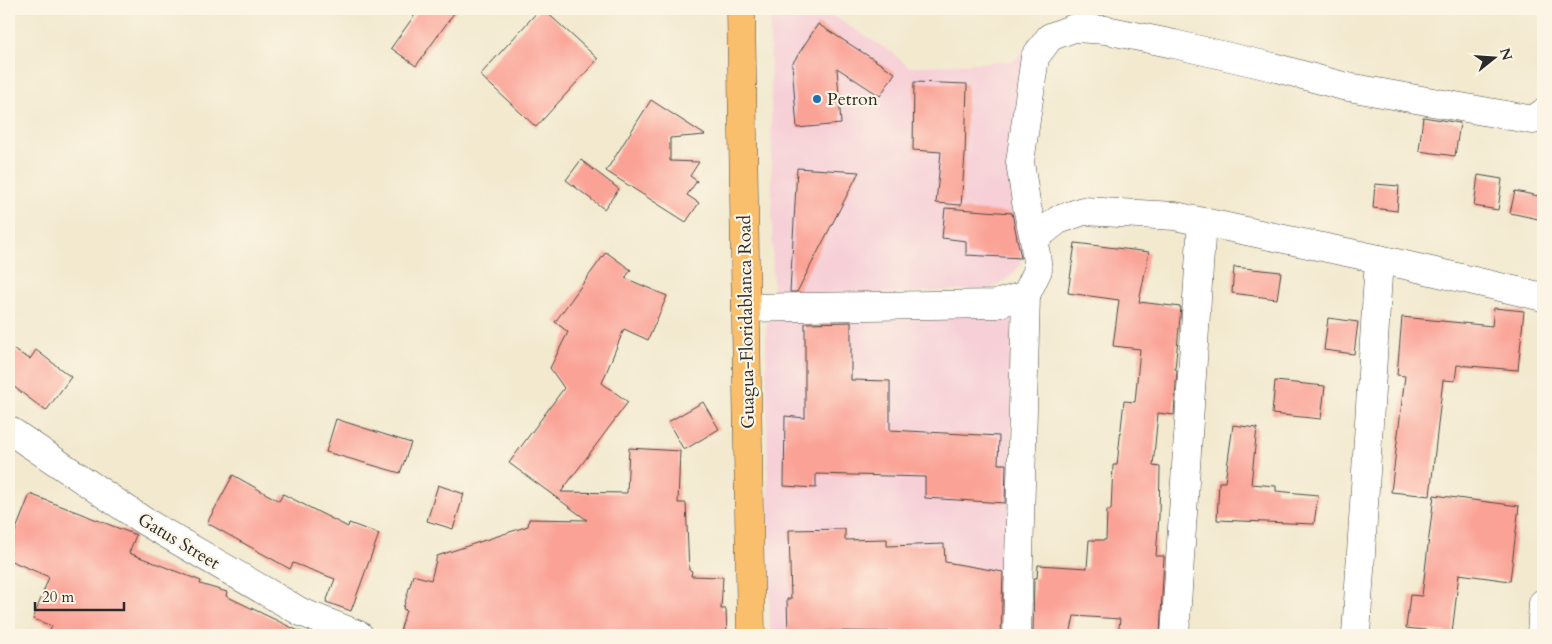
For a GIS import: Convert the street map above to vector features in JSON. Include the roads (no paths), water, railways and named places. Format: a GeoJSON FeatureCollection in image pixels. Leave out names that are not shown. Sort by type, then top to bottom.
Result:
{"type":"FeatureCollection","features":[{"type":"Feature","properties":{"kind":"main road","name":"Guagua-Floridablanca Road"},"geometry":{"type":"LineString","coordinates":[[741,9],[752,635]]}},
{"type":"Feature","properties":{"kind":"street"},"geometry":{"type":"LineString","coordinates":[[1017,635],[1026,295],[1038,270],[1020,162],[1035,57],[1050,37],[1074,28],[1106,30],[1273,67],[1342,86],[1533,120],[1543,113]]}},
{"type":"Feature","properties":{"kind":"street"},"geometry":{"type":"LineString","coordinates":[[1034,239],[1058,220],[1083,211],[1174,216],[1379,259],[1543,297]]}},
{"type":"Feature","properties":{"kind":"street"},"geometry":{"type":"LineString","coordinates":[[1175,635],[1202,222]]}},
{"type":"Feature","properties":{"kind":"street"},"geometry":{"type":"LineString","coordinates":[[1356,635],[1379,259]]}},
{"type":"Feature","properties":{"kind":"street"},"geometry":{"type":"LineString","coordinates":[[746,308],[996,304],[1026,295]]}},
{"type":"Feature","properties":{"kind":"street","name":"Gatus Street"},"geometry":{"type":"LineString","coordinates":[[9,430],[144,521],[301,612],[353,634]]}},
{"type":"Feature","properties":{"kind":"street"},"geometry":{"type":"LineString","coordinates":[[1541,635],[1543,603]]}},
{"type":"Feature","properties":{"kind":"place","name":"Petron"},"geometry":{"type":"Point","coordinates":[817,99]}}]}
